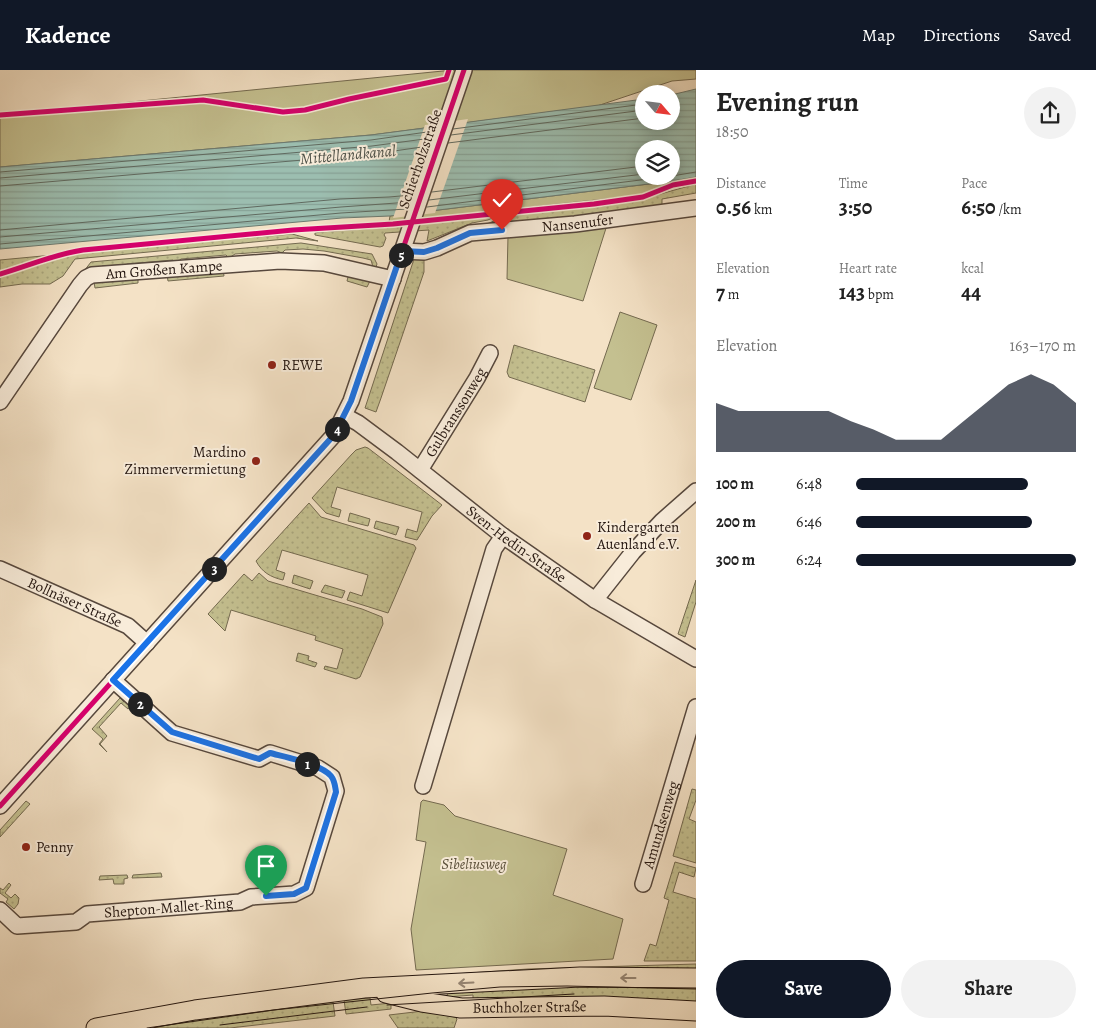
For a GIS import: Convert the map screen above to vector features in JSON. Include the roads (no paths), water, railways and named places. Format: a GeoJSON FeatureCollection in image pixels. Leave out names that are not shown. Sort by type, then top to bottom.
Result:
{"type":"FeatureCollection","features":[{"type":"Feature","properties":{"kind":"main road","name":"Buchholzer Straße"},"geometry":{"type":"LineString","coordinates":[[96,1028],[195,1010],[364,988],[580,978],[696,978]]}},
{"type":"Feature","properties":{"kind":"main road","name":"Buchholzer Straße"},"geometry":{"type":"LineString","coordinates":[[364,988],[422,1002],[460,1008],[604,1006],[696,1011]]}},
{"type":"Feature","properties":{"kind":"street","name":"Schierholzstraße"},"geometry":{"type":"LineString","coordinates":[[0,806],[334,435],[351,401],[464,70]]}},
{"type":"Feature","properties":{"kind":"street","name":"Nansenufer"},"geometry":{"type":"LineString","coordinates":[[402,251],[424,252],[470,233],[575,224],[696,208]]}},
{"type":"Feature","properties":{"kind":"street","name":"Am Großen Kampe"},"geometry":{"type":"LineString","coordinates":[[0,402],[80,286],[86,278],[92,275],[280,260],[324,263],[393,279]]}},
{"type":"Feature","properties":{"kind":"street","name":"Gulbranssonweg"},"geometry":{"type":"LineString","coordinates":[[420,470],[490,354]]}},
{"type":"Feature","properties":{"kind":"street","name":"Sven-Hedin-Straße"},"geometry":{"type":"LineString","coordinates":[[344,416],[369,431],[503,536],[595,600],[696,659]]}},
{"type":"Feature","properties":{"kind":"street"},"geometry":{"type":"LineString","coordinates":[[595,600],[633,552],[656,527],[696,491]]}},
{"type":"Feature","properties":{"kind":"street"},"geometry":{"type":"LineString","coordinates":[[423,786],[494,549],[503,536]]}},
{"type":"Feature","properties":{"kind":"street","name":"Bollnäser Straße"},"geometry":{"type":"LineString","coordinates":[[0,569],[128,626],[147,643]]}},
{"type":"Feature","properties":{"kind":"street","name":"Shepton-Mallet-Ring"},"geometry":{"type":"LineString","coordinates":[[0,910],[17,926],[76,922],[87,914],[240,902],[251,897],[294,894],[306,888],[336,792],[332,777],[318,768],[270,753],[259,759],[172,732],[113,680]]}},
{"type":"Feature","properties":{"kind":"street","name":"Amundsenweg"},"geometry":{"type":"LineString","coordinates":[[643,884],[696,707]]}},
{"type":"Feature","properties":{"kind":"water","name":"Mittellandkanal"},"geometry":{"type":"Polygon","coordinates":[[[696,89],[696,177],[680,180],[680,140],[635,140],[635,185],[641,185],[390,216],[342,218],[0,249],[0,167],[371,135],[635,100],[635,130],[680,130],[680,93],[696,89]]]}},
{"type":"Feature","properties":{"kind":"tram line"},"geometry":{"type":"LineString","coordinates":[[147,1028],[274,1010],[500,987],[567,986],[696,989]]}},
{"type":"Feature","properties":{"kind":"tram line"},"geometry":{"type":"LineString","coordinates":[[387,1005],[574,994]]}},
{"type":"Feature","properties":{"kind":"tram line"},"geometry":{"type":"LineString","coordinates":[[220,1025],[367,1007]]}},
{"type":"Feature","properties":{"kind":"place","name":"REWE"},"geometry":{"type":"Point","coordinates":[272,365]}},
{"type":"Feature","properties":{"kind":"place","name":"Mardino Zimmervermietung"},"geometry":{"type":"Point","coordinates":[256,461]}},
{"type":"Feature","properties":{"kind":"place","name":"Kindergarten Auenland e.V."},"geometry":{"type":"Point","coordinates":[587,536]}},
{"type":"Feature","properties":{"kind":"place","name":"Penny"},"geometry":{"type":"Point","coordinates":[26,847]}},
{"type":"Feature","properties":{"kind":"park label","name":"Sibeliusweg"},"geometry":{"type":"Point","coordinates":[474,864]}}]}
